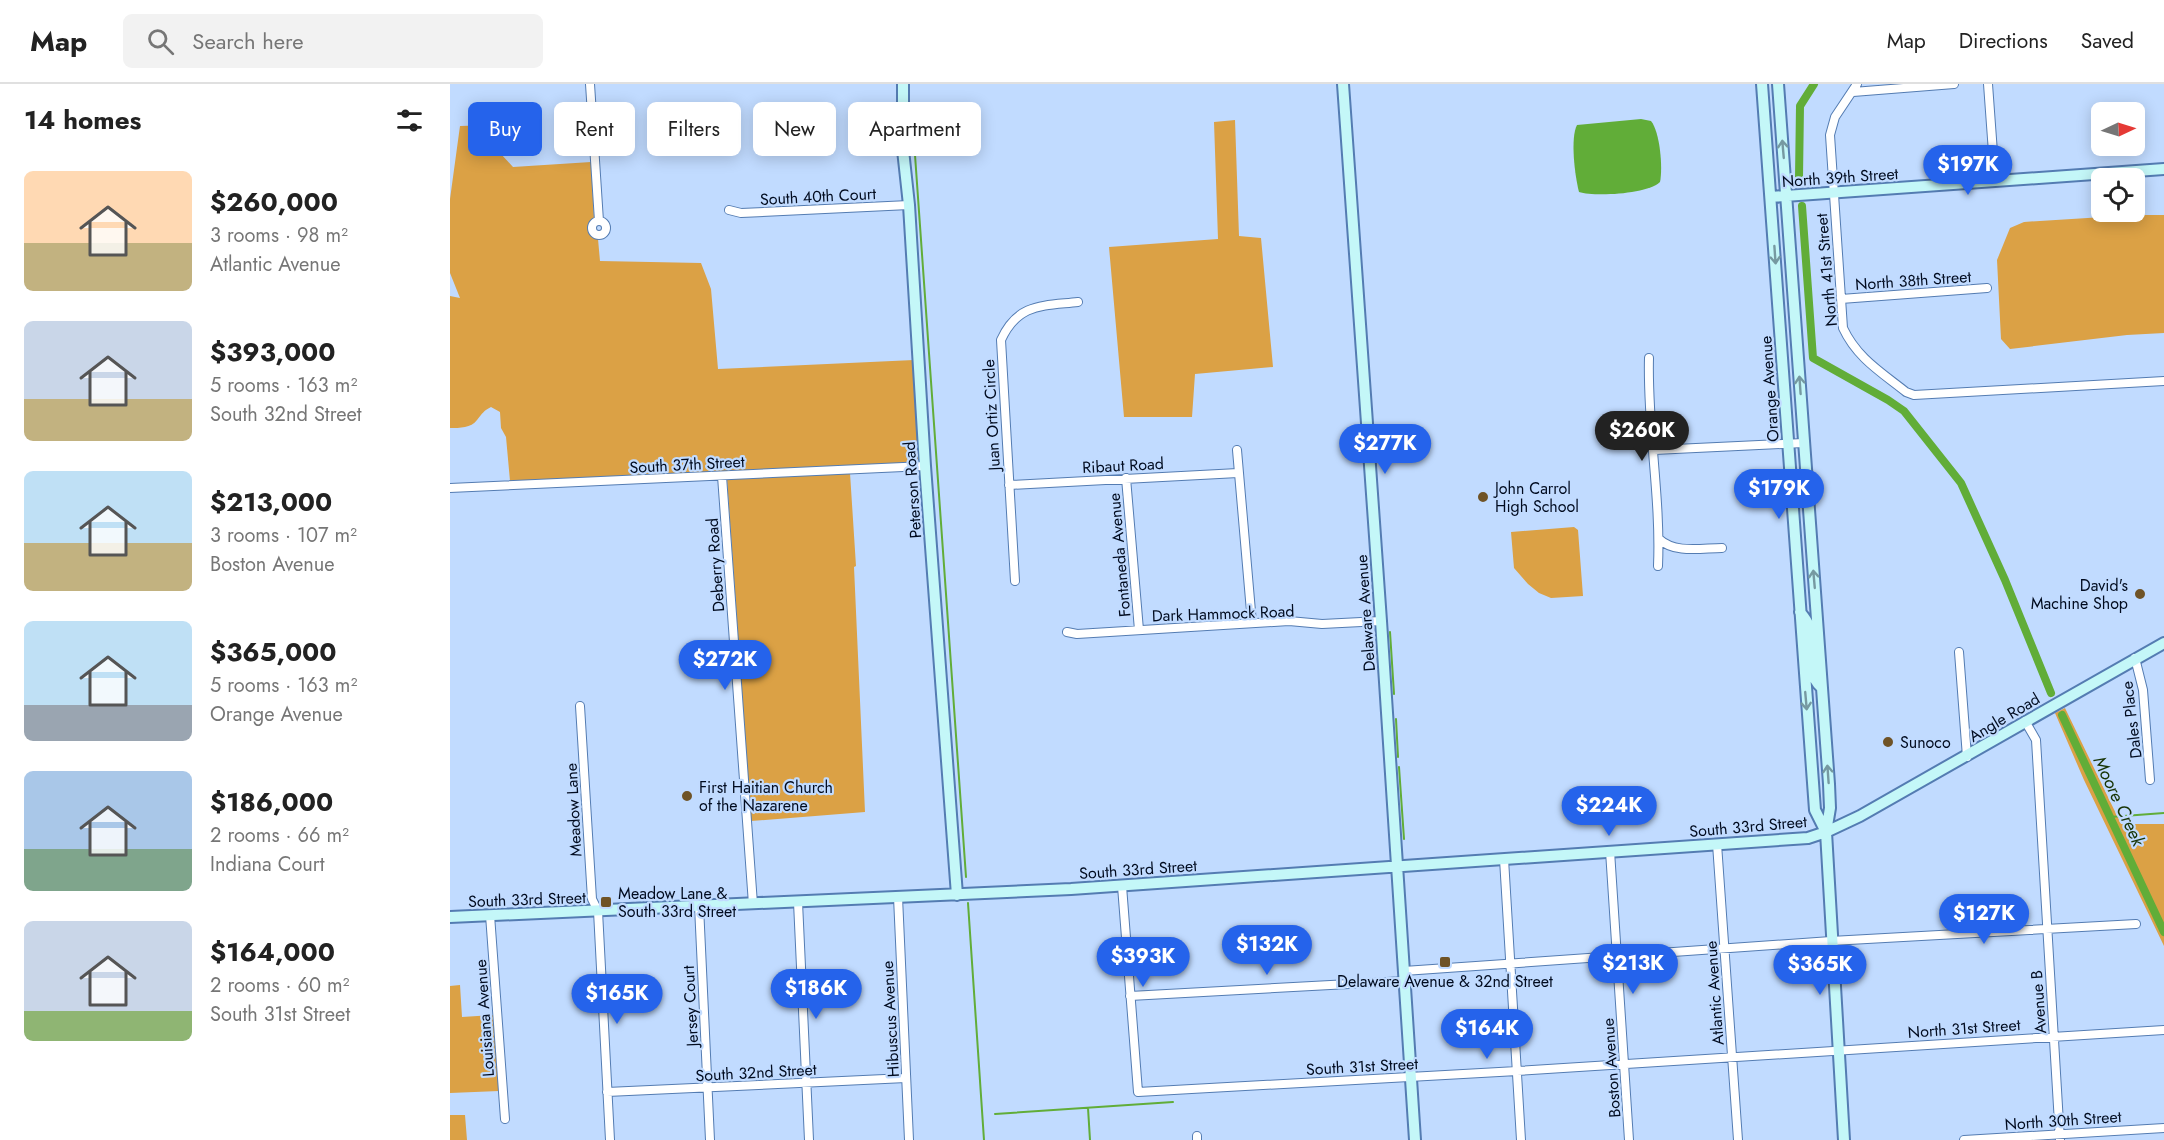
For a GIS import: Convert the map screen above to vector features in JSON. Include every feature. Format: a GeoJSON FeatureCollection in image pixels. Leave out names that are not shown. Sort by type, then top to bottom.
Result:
{"type":"FeatureCollection","features":[{"type":"Feature","properties":{"kind":"street"},"geometry":{"type":"LineString","coordinates":[[590,84],[599,221]]}},
{"type":"Feature","properties":{"kind":"street","name":"Peterson Road"},"geometry":{"type":"LineString","coordinates":[[903,84],[903,150],[909,205],[925,466],[957,895]]}},
{"type":"Feature","properties":{"kind":"street","name":"Delaware Avenue"},"geometry":{"type":"LineString","coordinates":[[1343,84],[1415,1140]]}},
{"type":"Feature","properties":{"kind":"street","name":"Orange Avenue"},"geometry":{"type":"LineString","coordinates":[[1762,84],[1815,810],[1826,832]]}},
{"type":"Feature","properties":{"kind":"street","name":"Orange Avenue"},"geometry":{"type":"LineString","coordinates":[[1778,84],[1830,808],[1826,832],[1844,1140]]}},
{"type":"Feature","properties":{"kind":"street"},"geometry":{"type":"LineString","coordinates":[[1855,88],[1954,84]]}},
{"type":"Feature","properties":{"kind":"street"},"geometry":{"type":"LineString","coordinates":[[1988,84],[1995,180]]}},
{"type":"Feature","properties":{"kind":"street","name":"North 41st Street"},"geometry":{"type":"LineString","coordinates":[[1855,88],[1835,117],[1830,135],[1843,328],[1859,355],[1906,392],[1914,395],[2164,381]]}},
{"type":"Feature","properties":{"kind":"street","name":"North 39th Street"},"geometry":{"type":"LineString","coordinates":[[1770,197],[2164,169]]}},
{"type":"Feature","properties":{"kind":"street","name":"South 40th Court"},"geometry":{"type":"LineString","coordinates":[[729,210],[741,213],[909,205]]}},
{"type":"Feature","properties":{"kind":"street","name":"North 38th Street"},"geometry":{"type":"LineString","coordinates":[[1841,299],[1987,288]]}},
{"type":"Feature","properties":{"kind":"street","name":"Juan Ortiz Circle"},"geometry":{"type":"LineString","coordinates":[[1015,581],[1001,340],[1007,327],[1020,313],[1040,307],[1078,302]]}},
{"type":"Feature","properties":{"kind":"street"},"geometry":{"type":"LineString","coordinates":[[1649,358],[1648,389],[1659,538],[1658,566]]}},
{"type":"Feature","properties":{"kind":"street"},"geometry":{"type":"LineString","coordinates":[[1654,450],[1803,443]]}},
{"type":"Feature","properties":{"kind":"street"},"geometry":{"type":"LineString","coordinates":[[1237,450],[1252,623]]}},
{"type":"Feature","properties":{"kind":"street","name":"South 37th Street"},"geometry":{"type":"LineString","coordinates":[[450,488],[925,466]]}},
{"type":"Feature","properties":{"kind":"street","name":"Ribaut Road"},"geometry":{"type":"LineString","coordinates":[[1009,485],[1238,473]]}},
{"type":"Feature","properties":{"kind":"street","name":"Deberry Road"},"geometry":{"type":"LineString","coordinates":[[722,476],[753,904]]}},
{"type":"Feature","properties":{"kind":"street","name":"Fontaneda Avenue"},"geometry":{"type":"LineString","coordinates":[[1126,478],[1139,630]]}},
{"type":"Feature","properties":{"kind":"street"},"geometry":{"type":"LineString","coordinates":[[1659,538],[1665,544],[1682,548],[1722,548]]}},
{"type":"Feature","properties":{"kind":"street"},"geometry":{"type":"LineString","coordinates":[[1799,612],[1809,627],[1814,678],[1822,688]]}},
{"type":"Feature","properties":{"kind":"street","name":"Dark Hammock Road"},"geometry":{"type":"LineString","coordinates":[[1067,632],[1077,634],[1289,621],[1322,624],[1381,621]]}},
{"type":"Feature","properties":{"kind":"street","name":"Angle Road"},"geometry":{"type":"LineString","coordinates":[[1826,832],[1860,816],[1967,757],[2025,721],[2164,643]]}},
{"type":"Feature","properties":{"kind":"street"},"geometry":{"type":"LineString","coordinates":[[1959,652],[1967,757]]}},
{"type":"Feature","properties":{"kind":"street","name":"Dales Place"},"geometry":{"type":"LineString","coordinates":[[2135,658],[2144,701],[2150,780]]}},
{"type":"Feature","properties":{"kind":"street","name":"Meadow Lane"},"geometry":{"type":"LineString","coordinates":[[580,706],[592,899],[598,911],[610,1140]]}},
{"type":"Feature","properties":{"kind":"street","name":"Avenue B"},"geometry":{"type":"LineString","coordinates":[[2025,721],[2036,740],[2060,1137]]}},
{"type":"Feature","properties":{"kind":"street","name":"South 33rd Street"},"geometry":{"type":"LineString","coordinates":[[450,917],[1122,886],[1808,838],[1826,832]]}},
{"type":"Feature","properties":{"kind":"street","name":"Atlantic Avenue"},"geometry":{"type":"LineString","coordinates":[[1717,844],[1738,1140]]}},
{"type":"Feature","properties":{"kind":"street","name":"Boston Avenue"},"geometry":{"type":"LineString","coordinates":[[1610,851],[1629,1140]]}},
{"type":"Feature","properties":{"kind":"street"},"geometry":{"type":"LineString","coordinates":[[1504,859],[1521,1140]]}},
{"type":"Feature","properties":{"kind":"street"},"geometry":{"type":"LineString","coordinates":[[1122,886],[1130,996],[1405,976],[1509,964],[1831,941],[2136,924]]}},
{"type":"Feature","properties":{"kind":"street","name":"Hibuscus Avenue"},"geometry":{"type":"LineString","coordinates":[[898,897],[909,1140]]}},
{"type":"Feature","properties":{"kind":"street"},"geometry":{"type":"LineString","coordinates":[[798,902],[808,1140]]}},
{"type":"Feature","properties":{"kind":"street","name":"Jersey Court"},"geometry":{"type":"LineString","coordinates":[[699,906],[710,1140]]}},
{"type":"Feature","properties":{"kind":"street","name":"Louisiana Avenue"},"geometry":{"type":"LineString","coordinates":[[490,915],[505,1119]]}},
{"type":"Feature","properties":{"kind":"street","name":"South 31st Street"},"geometry":{"type":"LineString","coordinates":[[1130,996],[1138,1092],[1838,1050]]}},
{"type":"Feature","properties":{"kind":"street","name":"North 31st Street"},"geometry":{"type":"LineString","coordinates":[[1838,1050],[2164,1030]]}},
{"type":"Feature","properties":{"kind":"street","name":"South 32nd Street"},"geometry":{"type":"LineString","coordinates":[[608,1092],[906,1078]]}},
{"type":"Feature","properties":{"kind":"street","name":"North 30th Street"},"geometry":{"type":"LineString","coordinates":[[1964,1140],[2060,1137],[2164,1128]]}},
{"type":"Feature","properties":{"kind":"shaded area"},"geometry":{"type":"Polygon","coordinates":[[[1641,119],[1651,121],[1657,133],[1661,159],[1660,182],[1633,192],[1597,194],[1579,192],[1574,148],[1577,125],[1641,119]]]}},
{"type":"Feature","properties":{"kind":"shaded area"},"geometry":{"type":"Polygon","coordinates":[[[1235,120],[1239,236],[1261,238],[1273,367],[1195,374],[1192,417],[1124,417],[1109,247],[1218,239],[1214,122],[1235,120]]]}},
{"type":"Feature","properties":{"kind":"shaded area"},"geometry":{"type":"Polygon","coordinates":[[[460,126],[468,126],[468,156],[503,156],[513,167],[591,162],[594,218],[590,221],[588,229],[590,235],[598,239],[600,261],[701,263],[711,289],[718,369],[914,360],[920,462],[510,481],[506,437],[501,428],[500,412],[491,407],[472,425],[450,428],[450,296],[460,298],[450,273],[450,199],[460,126]]]}},
{"type":"Feature","properties":{"kind":"shaded area"},"geometry":{"type":"Polygon","coordinates":[[[2145,215],[2164,215],[2164,333],[2127,335],[2010,349],[2001,339],[1997,260],[2010,228],[2024,222],[2091,218],[2091,222],[2145,222],[2145,215]]]}},
{"type":"Feature","properties":{"kind":"shaded area"},"geometry":{"type":"Polygon","coordinates":[[[850,473],[856,566],[854,567],[865,812],[751,821],[727,479],[850,473]]]}},
{"type":"Feature","properties":{"kind":"shaded area"},"geometry":{"type":"Polygon","coordinates":[[[1574,527],[1578,530],[1583,596],[1551,598],[1539,593],[1514,568],[1511,532],[1574,527]]]}},
{"type":"Feature","properties":{"kind":"shaded area"},"geometry":{"type":"Polygon","coordinates":[[[2065,708],[2121,824],[2164,824],[2164,946],[2084,780],[2055,713],[2065,708]]]}},
{"type":"Feature","properties":{"kind":"shaded area"},"geometry":{"type":"Polygon","coordinates":[[[460,985],[462,1017],[493,1015],[499,1091],[450,1093],[450,986],[460,985]]]}},
{"type":"Feature","properties":{"kind":"shaded area"},"geometry":{"type":"Polygon","coordinates":[[[450,1115],[465,1115],[467,1140],[450,1140],[450,1115]]]}},
{"type":"Feature","properties":{"kind":"waterway"},"geometry":{"type":"LineString","coordinates":[[1799,177],[1800,106],[1814,84]]}},
{"type":"Feature","properties":{"kind":"waterway"},"geometry":{"type":"LineString","coordinates":[[915,156],[966,877]]}},
{"type":"Feature","properties":{"kind":"waterway"},"geometry":{"type":"LineString","coordinates":[[1802,206],[1813,358],[1904,411],[1961,483],[2005,580],[2051,693]]}},
{"type":"Feature","properties":{"kind":"waterway"},"geometry":{"type":"LineString","coordinates":[[1390,632],[1394,694]]}},
{"type":"Feature","properties":{"kind":"waterway","name":"Moore Creek"},"geometry":{"type":"LineString","coordinates":[[2062,715],[2164,932]]}},
{"type":"Feature","properties":{"kind":"waterway"},"geometry":{"type":"LineString","coordinates":[[1396,719],[1398,757]]}},
{"type":"Feature","properties":{"kind":"waterway"},"geometry":{"type":"LineString","coordinates":[[1399,767],[1404,839]]}},
{"type":"Feature","properties":{"kind":"waterway"},"geometry":{"type":"LineString","coordinates":[[2110,817],[2164,813]]}},
{"type":"Feature","properties":{"kind":"waterway"},"geometry":{"type":"LineString","coordinates":[[968,903],[984,1140]]}},
{"type":"Feature","properties":{"kind":"waterway"},"geometry":{"type":"LineString","coordinates":[[995,1114],[1173,1102]]}},
{"type":"Feature","properties":{"kind":"waterway"},"geometry":{"type":"LineString","coordinates":[[1088,1108],[1090,1140]]}},
{"type":"Feature","properties":{"kind":"place","name":"John Carrol High School"},"geometry":{"type":"Point","coordinates":[1483,497]}},
{"type":"Feature","properties":{"kind":"place","name":"David's Machine Shop"},"geometry":{"type":"Point","coordinates":[2140,594]}},
{"type":"Feature","properties":{"kind":"place","name":"Sunoco"},"geometry":{"type":"Point","coordinates":[1888,742]}},
{"type":"Feature","properties":{"kind":"place","name":"First Haitian Church of the Nazarene"},"geometry":{"type":"Point","coordinates":[687,796]}},
{"type":"Feature","properties":{"kind":"place","name":"Meadow Lane & South 33rd Street"},"geometry":{"type":"Point","coordinates":[606,902]}},
{"type":"Feature","properties":{"kind":"place","name":"Delaware Avenue & 32nd Street"},"geometry":{"type":"Point","coordinates":[1445,962]}}]}
